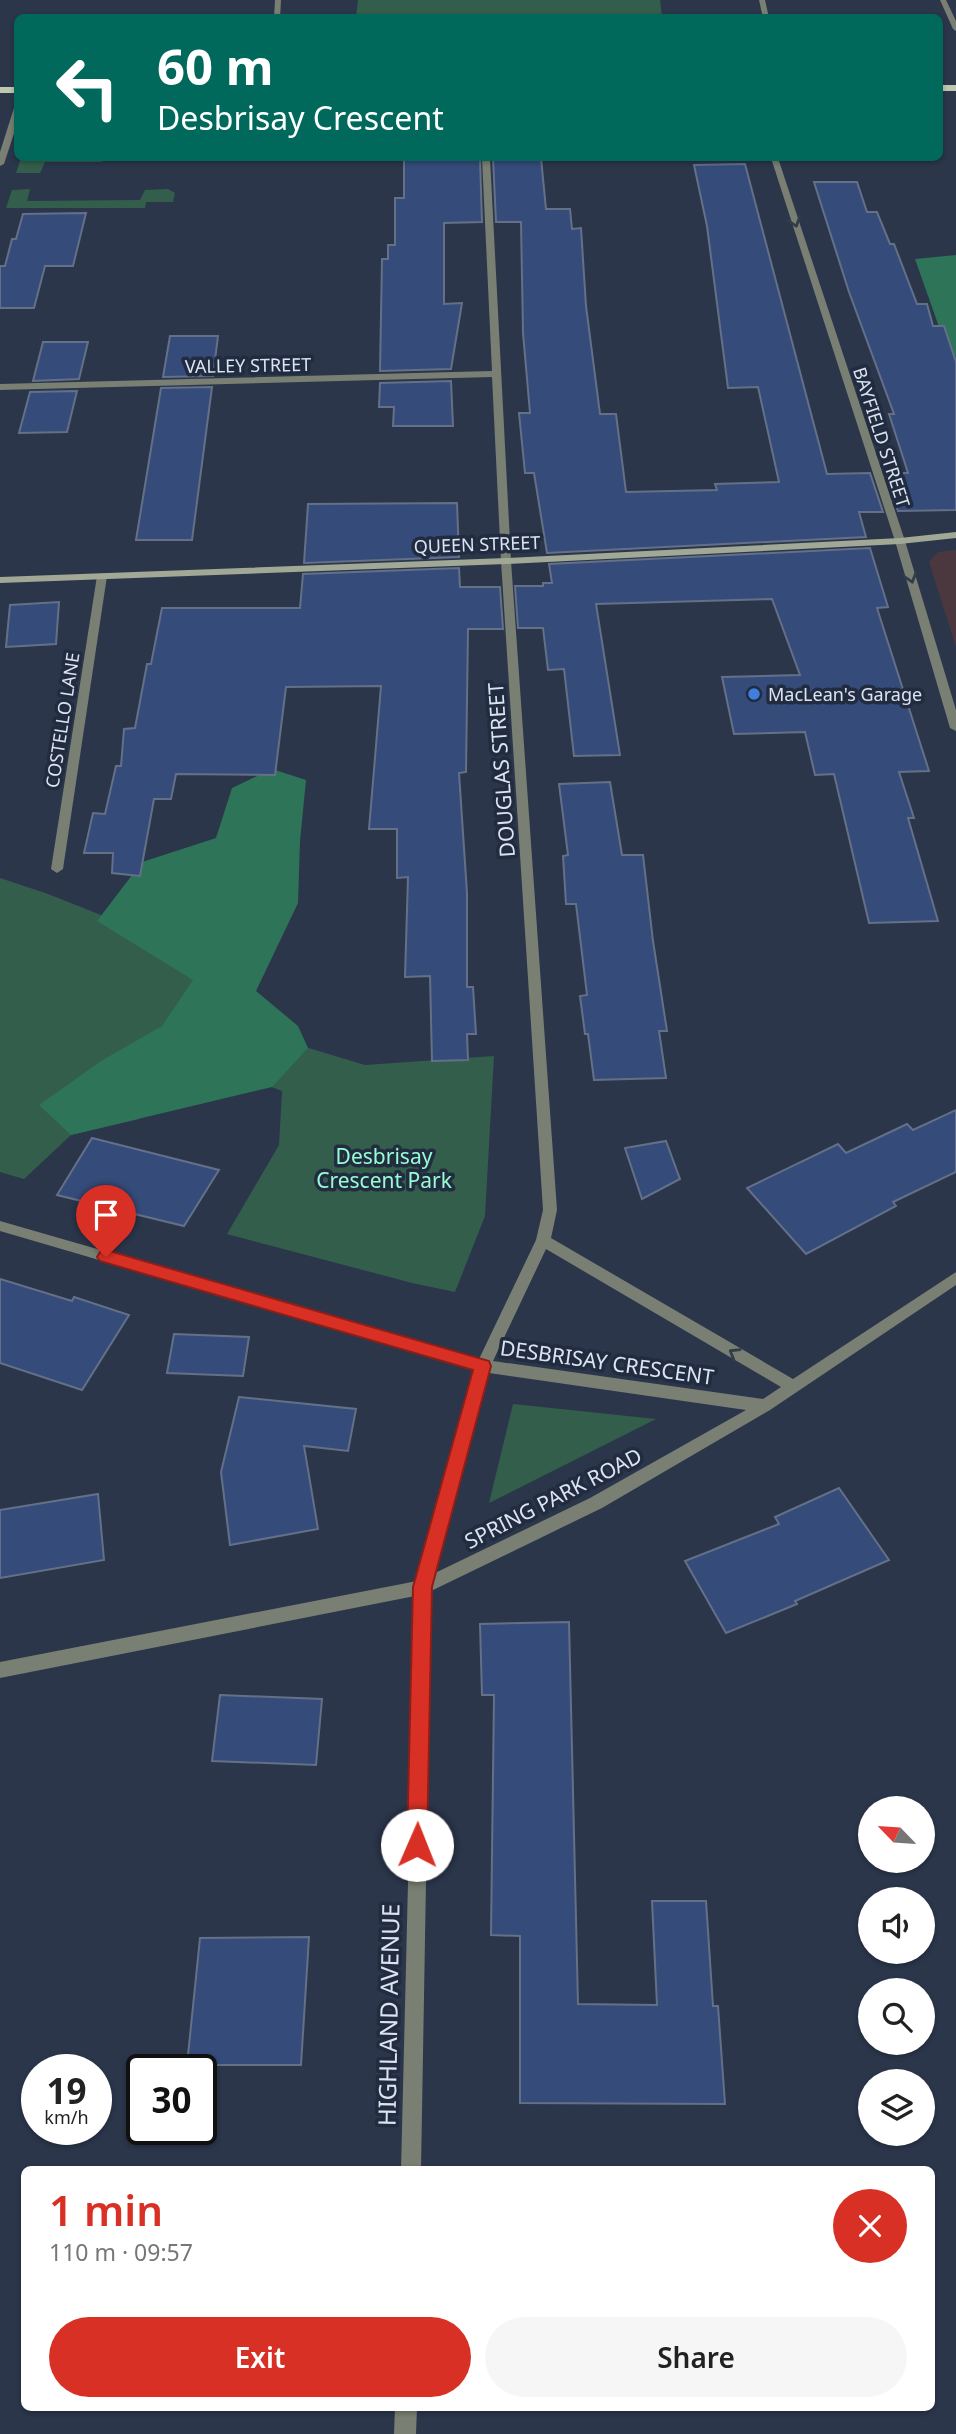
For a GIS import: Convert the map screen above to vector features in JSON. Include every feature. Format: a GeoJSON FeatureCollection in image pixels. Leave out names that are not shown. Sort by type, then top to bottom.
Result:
{"type":"FeatureCollection","features":[{"type":"Feature","properties":{"kind":"street"},"geometry":{"type":"LineString","coordinates":[[943,0],[956,29]]}},
{"type":"Feature","properties":{"kind":"street"},"geometry":{"type":"LineString","coordinates":[[0,164],[14,120]]}},
{"type":"Feature","properties":{"kind":"street","name":"DOUGLAS STREET"},"geometry":{"type":"LineString","coordinates":[[483,1366],[543,1240],[550,1210],[506,561],[486,161]]}},
{"type":"Feature","properties":{"kind":"street","name":"BAYFIELD STREET"},"geometry":{"type":"LineString","coordinates":[[775,161],[900,541],[956,728]]}},
{"type":"Feature","properties":{"kind":"street","name":"VALLEY STREET"},"geometry":{"type":"LineString","coordinates":[[0,387],[497,374]]}},
{"type":"Feature","properties":{"kind":"street","name":"QUEEN STREET"},"geometry":{"type":"LineString","coordinates":[[0,580],[506,561],[900,541],[956,535]]}},
{"type":"Feature","properties":{"kind":"street","name":"COSTELLO LANE"},"geometry":{"type":"LineString","coordinates":[[57,869],[102,576]]}},
{"type":"Feature","properties":{"kind":"street","name":"DESBRISAY CRESCENT"},"geometry":{"type":"LineString","coordinates":[[0,1226],[483,1366],[765,1406]]}},
{"type":"Feature","properties":{"kind":"street"},"geometry":{"type":"LineString","coordinates":[[543,1240],[793,1387]]}},
{"type":"Feature","properties":{"kind":"street","name":"SPRING PARK ROAD"},"geometry":{"type":"LineString","coordinates":[[0,1670],[423,1587],[596,1503],[765,1406],[956,1278]]}},
{"type":"Feature","properties":{"kind":"street","name":"HIGHLAND AVENUE"},"geometry":{"type":"LineString","coordinates":[[411,2166],[423,1587],[483,1366]]}},
{"type":"Feature","properties":{"kind":"street"},"geometry":{"type":"LineString","coordinates":[[405,2411],[405,2434]]}},
{"type":"Feature","properties":{"kind":"shaded area"},"geometry":{"type":"Polygon","coordinates":[[[956,550],[956,647],[929,562],[938,552],[956,550]]]}},
{"type":"Feature","properties":{"kind":"green space"},"geometry":{"type":"Polygon","coordinates":[[[358,0],[660,0],[662,14],[356,14],[358,0]]]}},
{"type":"Feature","properties":{"kind":"green space"},"geometry":{"type":"Polygon","coordinates":[[[20,161],[102,161],[45,162],[40,173],[16,173],[20,161]]]}},
{"type":"Feature","properties":{"kind":"green space"},"geometry":{"type":"Polygon","coordinates":[[[30,189],[27,201],[140,200],[145,190],[168,189],[175,193],[173,202],[146,202],[145,208],[6,208],[12,190],[30,189]]]}},
{"type":"Feature","properties":{"kind":"green space"},"geometry":{"type":"Polygon","coordinates":[[[956,255],[956,375],[915,259],[956,255]]]}},
{"type":"Feature","properties":{"kind":"green space"},"geometry":{"type":"Polygon","coordinates":[[[272,769],[306,780],[298,903],[256,991],[298,1026],[308,1048],[272,1087],[71,1135],[39,1105],[101,1061],[162,1026],[193,980],[97,921],[142,862],[216,838],[232,788],[272,769]]]}},
{"type":"Feature","properties":{"kind":"green space","name":"Desbrisay Crescent Park"},"geometry":{"type":"Polygon","coordinates":[[[0,878],[179,946],[218,972],[199,1015],[365,1065],[494,1056],[485,1216],[455,1292],[227,1234],[279,1145],[282,1091],[212,1064],[170,1074],[139,1119],[71,1135],[24,1179],[0,1172],[0,878]]]}},
{"type":"Feature","properties":{"kind":"green space"},"geometry":{"type":"Polygon","coordinates":[[[513,1404],[656,1419],[489,1503],[513,1404]]]}},
{"type":"Feature","properties":{"kind":"building"},"geometry":{"type":"Polygon","coordinates":[[[404,161],[480,161],[482,222],[444,223],[444,304],[462,303],[451,369],[380,371],[382,259],[388,259],[388,245],[395,245],[395,198],[404,198],[404,161]]]}},
{"type":"Feature","properties":{"kind":"building"},"geometry":{"type":"Polygon","coordinates":[[[493,161],[541,161],[546,209],[570,209],[572,229],[581,228],[586,306],[600,414],[616,414],[626,492],[717,490],[715,484],[779,482],[758,387],[728,388],[707,226],[694,165],[745,164],[827,474],[870,473],[883,512],[859,512],[866,537],[547,553],[534,473],[525,473],[519,413],[530,413],[523,333],[521,222],[496,222],[493,161]]]}},
{"type":"Feature","properties":{"kind":"building"},"geometry":{"type":"Polygon","coordinates":[[[814,182],[857,182],[867,212],[877,212],[890,244],[894,244],[917,304],[927,304],[933,326],[944,326],[956,362],[956,510],[898,511],[885,473],[908,473],[889,414],[894,414],[849,292],[814,182]]]}},
{"type":"Feature","properties":{"kind":"building"},"geometry":{"type":"Polygon","coordinates":[[[86,213],[73,266],[45,266],[34,308],[0,308],[0,266],[5,266],[12,239],[16,239],[23,214],[86,213]]]}},
{"type":"Feature","properties":{"kind":"building"},"geometry":{"type":"Polygon","coordinates":[[[170,336],[218,336],[213,376],[163,377],[170,336]]]}},
{"type":"Feature","properties":{"kind":"building"},"geometry":{"type":"Polygon","coordinates":[[[43,342],[88,342],[79,379],[33,381],[43,342]]]}},
{"type":"Feature","properties":{"kind":"building"},"geometry":{"type":"Polygon","coordinates":[[[451,381],[453,426],[393,426],[394,407],[379,407],[380,383],[451,381]]]}},
{"type":"Feature","properties":{"kind":"building"},"geometry":{"type":"Polygon","coordinates":[[[212,387],[192,540],[136,540],[161,388],[212,387]]]}},
{"type":"Feature","properties":{"kind":"building"},"geometry":{"type":"Polygon","coordinates":[[[77,391],[67,432],[19,433],[30,392],[77,391]]]}},
{"type":"Feature","properties":{"kind":"building"},"geometry":{"type":"Polygon","coordinates":[[[457,503],[459,557],[304,563],[308,504],[457,503]]]}},
{"type":"Feature","properties":{"kind":"building"},"geometry":{"type":"Polygon","coordinates":[[[870,548],[888,607],[877,608],[929,771],[899,772],[914,818],[908,818],[938,921],[869,923],[834,774],[815,775],[805,732],[734,734],[722,677],[800,675],[772,599],[596,604],[620,755],[574,756],[564,669],[548,670],[543,628],[518,628],[515,586],[543,586],[543,583],[552,583],[549,564],[870,548]]]}},
{"type":"Feature","properties":{"kind":"building"},"geometry":{"type":"Polygon","coordinates":[[[459,568],[460,587],[500,587],[503,629],[468,629],[466,772],[459,773],[467,893],[467,987],[473,987],[476,1034],[467,1034],[468,1060],[432,1061],[430,976],[405,977],[408,877],[397,878],[397,829],[369,829],[381,686],[286,687],[275,775],[176,774],[171,799],[154,799],[140,876],[112,873],[113,853],[84,853],[93,813],[105,814],[116,766],[121,766],[124,729],[135,728],[147,664],[151,664],[162,608],[300,608],[303,574],[459,568]]]}},
{"type":"Feature","properties":{"kind":"building"},"geometry":{"type":"Polygon","coordinates":[[[59,602],[56,644],[6,647],[10,605],[59,602]]]}},
{"type":"Feature","properties":{"kind":"building"},"geometry":{"type":"Polygon","coordinates":[[[610,782],[622,855],[643,855],[667,1031],[659,1031],[666,1078],[594,1080],[588,1034],[585,1034],[580,996],[587,995],[576,904],[566,904],[563,856],[568,855],[559,784],[610,782]]]}},
{"type":"Feature","properties":{"kind":"building"},"geometry":{"type":"Polygon","coordinates":[[[956,1110],[956,1172],[893,1202],[896,1206],[806,1254],[747,1188],[838,1144],[846,1153],[907,1124],[913,1130],[956,1110]]]}},
{"type":"Feature","properties":{"kind":"building"},"geometry":{"type":"Polygon","coordinates":[[[92,1138],[219,1170],[184,1226],[57,1195],[92,1138]]]}},
{"type":"Feature","properties":{"kind":"building"},"geometry":{"type":"Polygon","coordinates":[[[666,1141],[680,1179],[642,1199],[625,1148],[666,1141]]]}},
{"type":"Feature","properties":{"kind":"building"},"geometry":{"type":"Polygon","coordinates":[[[0,1279],[72,1301],[74,1297],[129,1315],[82,1390],[0,1363],[0,1279]]]}},
{"type":"Feature","properties":{"kind":"building"},"geometry":{"type":"Polygon","coordinates":[[[174,1334],[249,1337],[243,1376],[167,1373],[174,1334]]]}},
{"type":"Feature","properties":{"kind":"building"},"geometry":{"type":"Polygon","coordinates":[[[239,1397],[356,1409],[348,1451],[304,1446],[318,1529],[230,1545],[221,1472],[239,1397]]]}},
{"type":"Feature","properties":{"kind":"building"},"geometry":{"type":"Polygon","coordinates":[[[839,1488],[889,1560],[795,1601],[797,1604],[726,1633],[685,1561],[779,1524],[775,1517],[839,1488]]]}},
{"type":"Feature","properties":{"kind":"building"},"geometry":{"type":"Polygon","coordinates":[[[98,1494],[104,1560],[0,1578],[0,1510],[98,1494]]]}},
{"type":"Feature","properties":{"kind":"building"},"geometry":{"type":"Polygon","coordinates":[[[569,1622],[578,2004],[657,2005],[652,1901],[706,1901],[713,2006],[718,2006],[725,2104],[520,2103],[520,1936],[491,1935],[494,1695],[482,1695],[480,1624],[569,1622]]]}},
{"type":"Feature","properties":{"kind":"building"},"geometry":{"type":"Polygon","coordinates":[[[220,1695],[322,1699],[316,1765],[212,1761],[220,1695]]]}},
{"type":"Feature","properties":{"kind":"building"},"geometry":{"type":"Polygon","coordinates":[[[309,1937],[301,2065],[217,2065],[217,2054],[188,2054],[200,1938],[309,1937]]]}},
{"type":"Feature","properties":{"kind":"place","name":"MacLean's Garage"},"geometry":{"type":"Point","coordinates":[754,694]}},
{"type":"Feature","properties":{"kind":"route"},"geometry":{"type":"LineString","coordinates":[[106,1257],[483,1366],[423,1587],[417,1845]]}}]}
